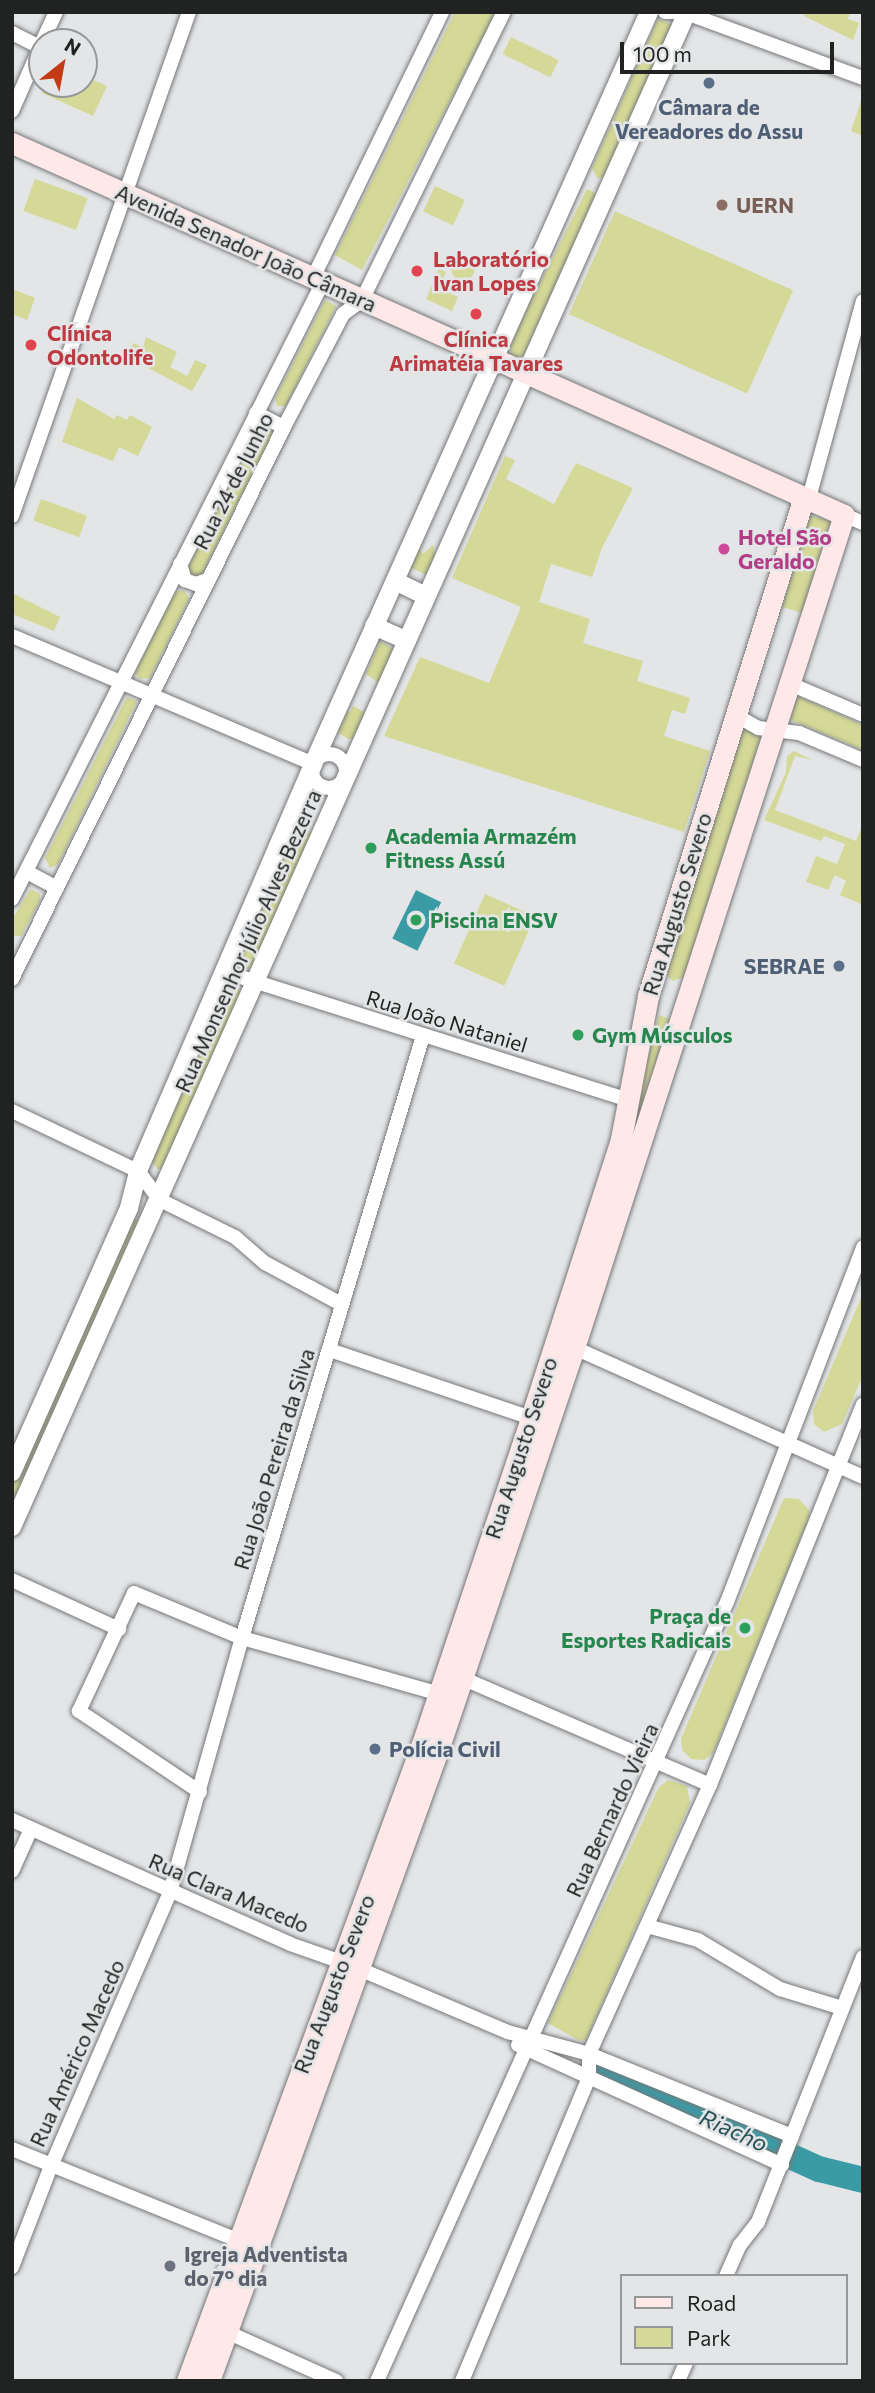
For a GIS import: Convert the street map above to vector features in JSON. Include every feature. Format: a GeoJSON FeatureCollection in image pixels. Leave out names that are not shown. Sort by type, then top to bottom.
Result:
{"type":"FeatureCollection","features":[{"type":"Feature","properties":{"kind":"main road","name":"Avenida Senador João Câmara"},"geometry":{"type":"LineString","coordinates":[[12,143],[854,519]]}},
{"type":"Feature","properties":{"kind":"main road","name":"Rua Augusto Severo"},"geometry":{"type":"LineString","coordinates":[[209,2381],[351,1965],[430,1747],[463,1678],[565,1344],[621,1139],[626,1100],[648,996],[735,715],[806,499]]}},
{"type":"Feature","properties":{"kind":"main road","name":"Rua Augusto Severo"},"geometry":{"type":"LineString","coordinates":[[430,1747],[440,1693],[531,1418],[565,1344],[692,982],[788,683],[854,519]]}},
{"type":"Feature","properties":{"kind":"main road"},"geometry":{"type":"LineString","coordinates":[[655,973],[675,985],[692,982]]}},
{"type":"Feature","properties":{"kind":"main road"},"geometry":{"type":"LineString","coordinates":[[648,996],[654,989],[669,986],[680,994],[683,1008]]}},
{"type":"Feature","properties":{"kind":"main road","name":"Rua Augusto Severo"},"geometry":{"type":"LineString","coordinates":[[187,2381],[237,2240],[351,1965]]}},
{"type":"Feature","properties":{"kind":"street"},"geometry":{"type":"LineString","coordinates":[[12,516],[189,12]]}},
{"type":"Feature","properties":{"kind":"street","name":"Rua 24 de Junho"},"geometry":{"type":"LineString","coordinates":[[12,899],[256,413],[442,12]]}},
{"type":"Feature","properties":{"kind":"street","name":"Rua 24 de Junho"},"geometry":{"type":"LineString","coordinates":[[12,979],[284,427],[344,314],[362,300],[504,12]]}},
{"type":"Feature","properties":{"kind":"street","name":"Rua Monsenhor Júlio Alves Bezerra"},"geometry":{"type":"LineString","coordinates":[[12,1472],[129,1208],[138,1171],[313,764],[649,12]]}},
{"type":"Feature","properties":{"kind":"street"},"geometry":{"type":"LineString","coordinates":[[665,12],[686,13],[863,78]]}},
{"type":"Feature","properties":{"kind":"street","name":"Rua Monsenhor Júlio Alves Bezerra"},"geometry":{"type":"LineString","coordinates":[[12,1527],[160,1200],[686,13]]}},
{"type":"Feature","properties":{"kind":"street"},"geometry":{"type":"LineString","coordinates":[[12,111],[28,75]]}},
{"type":"Feature","properties":{"kind":"street"},"geometry":{"type":"LineString","coordinates":[[577,176],[607,189]]}},
{"type":"Feature","properties":{"kind":"street"},"geometry":{"type":"LineString","coordinates":[[806,499],[863,301]]}},
{"type":"Feature","properties":{"kind":"street"},"geometry":{"type":"LineString","coordinates":[[256,413],[284,427]]}},
{"type":"Feature","properties":{"kind":"street"},"geometry":{"type":"LineString","coordinates":[[180,564],[185,580],[196,584],[207,580]]}},
{"type":"Feature","properties":{"kind":"street"},"geometry":{"type":"LineString","coordinates":[[395,581],[426,596]]}},
{"type":"Feature","properties":{"kind":"street"},"geometry":{"type":"LineString","coordinates":[[167,590],[186,587],[195,604]]}},
{"type":"Feature","properties":{"kind":"street"},"geometry":{"type":"LineString","coordinates":[[374,626],[407,640]]}},
{"type":"Feature","properties":{"kind":"street"},"geometry":{"type":"LineString","coordinates":[[12,636],[313,764]]}},
{"type":"Feature","properties":{"kind":"street"},"geometry":{"type":"LineString","coordinates":[[788,683],[863,715]]}},
{"type":"Feature","properties":{"kind":"street"},"geometry":{"type":"LineString","coordinates":[[735,715],[758,728],[774,727],[799,733],[863,760]]}},
{"type":"Feature","properties":{"kind":"street"},"geometry":{"type":"LineString","coordinates":[[334,755],[343,762],[345,778],[334,788],[324,788],[313,779],[313,764],[320,757],[334,755]]}},
{"type":"Feature","properties":{"kind":"street"},"geometry":{"type":"LineString","coordinates":[[27,872],[57,888]]}},
{"type":"Feature","properties":{"kind":"street","name":"Rua João Nataniel"},"geometry":{"type":"LineString","coordinates":[[225,972],[626,1100]]}},
{"type":"Feature","properties":{"kind":"street","name":"Rua João Pereira da Silva"},"geometry":{"type":"LineString","coordinates":[[170,1894],[242,1638],[423,1035]]}},
{"type":"Feature","properties":{"kind":"street"},"geometry":{"type":"LineString","coordinates":[[12,1111],[138,1171],[160,1200],[235,1237],[265,1263],[341,1304]]}},
{"type":"Feature","properties":{"kind":"street","name":"Rua Bernardo Vieira"},"geometry":{"type":"LineString","coordinates":[[377,2381],[522,2050],[660,1759],[790,1444],[824,1341],[863,1247]]}},
{"type":"Feature","properties":{"kind":"street"},"geometry":{"type":"LineString","coordinates":[[565,1344],[863,1477]]}},
{"type":"Feature","properties":{"kind":"street"},"geometry":{"type":"LineString","coordinates":[[330,1350],[531,1418]]}},
{"type":"Feature","properties":{"kind":"street"},"geometry":{"type":"LineString","coordinates":[[462,2381],[589,2077],[589,2054],[710,1785],[863,1405]]}},
{"type":"Feature","properties":{"kind":"street"},"geometry":{"type":"LineString","coordinates":[[12,1580],[119,1629]]}},
{"type":"Feature","properties":{"kind":"street"},"geometry":{"type":"LineString","coordinates":[[200,1792],[79,1711],[134,1593],[242,1638],[440,1693]]}},
{"type":"Feature","properties":{"kind":"street"},"geometry":{"type":"LineString","coordinates":[[463,1678],[660,1759],[710,1785]]}},
{"type":"Feature","properties":{"kind":"street","name":"Rua Clara Macedo"},"geometry":{"type":"LineString","coordinates":[[12,1820],[170,1894],[290,1944],[351,1965],[508,2032],[530,2035],[589,2054],[792,2136]]}},
{"type":"Feature","properties":{"kind":"street"},"geometry":{"type":"LineString","coordinates":[[12,1871],[31,1829]]}},
{"type":"Feature","properties":{"kind":"street","name":"Rua Américo Macedo"},"geometry":{"type":"LineString","coordinates":[[12,2267],[51,2165],[170,1894]]}},
{"type":"Feature","properties":{"kind":"street"},"geometry":{"type":"LineString","coordinates":[[648,1926],[698,1940],[780,1989],[842,2008]]}},
{"type":"Feature","properties":{"kind":"street"},"geometry":{"type":"LineString","coordinates":[[727,2274],[740,2245],[758,2222],[863,1957]]}},
{"type":"Feature","properties":{"kind":"street","name":"Rua Clara Macedo"},"geometry":{"type":"LineString","coordinates":[[508,2032],[522,2050]]}},
{"type":"Feature","properties":{"kind":"street"},"geometry":{"type":"LineString","coordinates":[[522,2050],[589,2077],[782,2165]]}},
{"type":"Feature","properties":{"kind":"street"},"geometry":{"type":"LineString","coordinates":[[12,2149],[237,2240]]}},
{"type":"Feature","properties":{"kind":"street"},"geometry":{"type":"LineString","coordinates":[[227,2332],[336,2381]]}},
{"type":"Feature","properties":{"kind":"street"},"geometry":{"type":"LineString","coordinates":[[678,2381],[685,2365]]}},
{"type":"Feature","properties":{"kind":"green space"},"geometry":{"type":"Polygon","coordinates":[[[455,12],[496,12],[362,270],[335,255],[455,12]]]}},
{"type":"Feature","properties":{"kind":"green space"},"geometry":{"type":"Polygon","coordinates":[[[805,12],[850,12],[848,19],[859,23],[853,40],[804,16],[805,12]]]}},
{"type":"Feature","properties":{"kind":"green space"},"geometry":{"type":"Polygon","coordinates":[[[658,19],[673,25],[604,177],[597,178],[592,168],[658,19]]]}},
{"type":"Feature","properties":{"kind":"green space"},"geometry":{"type":"Polygon","coordinates":[[[511,37],[559,60],[550,77],[503,54],[511,37]]]}},
{"type":"Feature","properties":{"kind":"green space"},"geometry":{"type":"Polygon","coordinates":[[[98,82],[107,86],[93,116],[53,98],[98,98],[98,82]]]}},
{"type":"Feature","properties":{"kind":"green space"},"geometry":{"type":"Polygon","coordinates":[[[863,95],[863,136],[851,131],[863,95]]]}},
{"type":"Feature","properties":{"kind":"green space"},"geometry":{"type":"Polygon","coordinates":[[[35,179],[88,198],[76,230],[23,211],[35,179]]]}},
{"type":"Feature","properties":{"kind":"green space"},"geometry":{"type":"Polygon","coordinates":[[[435,186],[465,200],[453,225],[423,211],[435,186]]]}},
{"type":"Feature","properties":{"kind":"green space"},"geometry":{"type":"Polygon","coordinates":[[[587,189],[595,193],[594,200],[525,353],[521,358],[511,355],[510,343],[587,189]]]}},
{"type":"Feature","properties":{"kind":"green space"},"geometry":{"type":"Polygon","coordinates":[[[615,211],[793,290],[747,394],[569,314],[615,211]]]}},
{"type":"Feature","properties":{"kind":"green space"},"geometry":{"type":"Polygon","coordinates":[[[463,256],[474,263],[475,268],[468,279],[463,280],[452,273],[451,268],[458,257],[463,256]]]}},
{"type":"Feature","properties":{"kind":"green space"},"geometry":{"type":"Polygon","coordinates":[[[439,269],[446,272],[439,288],[458,297],[452,311],[426,299],[439,269]]]}},
{"type":"Feature","properties":{"kind":"green space"},"geometry":{"type":"Polygon","coordinates":[[[12,289],[35,298],[27,320],[12,314],[12,289]]]}},
{"type":"Feature","properties":{"kind":"green space"},"geometry":{"type":"Polygon","coordinates":[[[325,300],[336,306],[286,406],[277,406],[275,399],[325,300]]]}},
{"type":"Feature","properties":{"kind":"green space"},"geometry":{"type":"Polygon","coordinates":[[[146,337],[177,352],[170,367],[187,376],[195,360],[207,365],[192,391],[127,357],[133,343],[143,347],[146,337]]]}},
{"type":"Feature","properties":{"kind":"green space"},"geometry":{"type":"Polygon","coordinates":[[[77,398],[114,419],[117,415],[127,420],[130,415],[152,427],[138,456],[119,447],[113,461],[62,442],[77,398]]]}},
{"type":"Feature","properties":{"kind":"green space"},"geometry":{"type":"Polygon","coordinates":[[[261,424],[274,431],[201,576],[192,577],[187,569],[261,424]]]}},
{"type":"Feature","properties":{"kind":"green space"},"geometry":{"type":"Polygon","coordinates":[[[505,456],[515,460],[506,479],[554,504],[576,463],[633,488],[602,548],[592,577],[551,564],[539,602],[590,619],[583,643],[643,661],[637,681],[690,698],[685,714],[672,710],[664,736],[710,751],[684,832],[384,736],[420,657],[489,683],[521,607],[452,578],[505,456]]]}},
{"type":"Feature","properties":{"kind":"green space"},"geometry":{"type":"Polygon","coordinates":[[[41,499],[87,516],[79,537],[33,521],[41,499]]]}},
{"type":"Feature","properties":{"kind":"green space"},"geometry":{"type":"Polygon","coordinates":[[[810,515],[830,521],[802,613],[782,607],[810,515]]]}},
{"type":"Feature","properties":{"kind":"green space"},"geometry":{"type":"Polygon","coordinates":[[[417,545],[423,554],[433,545],[437,562],[427,575],[409,567],[417,545]]]}},
{"type":"Feature","properties":{"kind":"green space"},"geometry":{"type":"Polygon","coordinates":[[[184,590],[189,598],[150,678],[139,679],[135,672],[175,591],[184,590]]]}},
{"type":"Feature","properties":{"kind":"green space"},"geometry":{"type":"Polygon","coordinates":[[[12,593],[60,617],[54,631],[12,614],[12,593]]]}},
{"type":"Feature","properties":{"kind":"green space"},"geometry":{"type":"Polygon","coordinates":[[[380,641],[395,650],[379,683],[366,674],[380,641]]]}},
{"type":"Feature","properties":{"kind":"green space"},"geometry":{"type":"Polygon","coordinates":[[[127,697],[137,701],[58,864],[50,868],[45,858],[127,697]]]}},
{"type":"Feature","properties":{"kind":"green space"},"geometry":{"type":"Polygon","coordinates":[[[800,697],[863,725],[863,750],[791,720],[792,703],[800,697]]]}},
{"type":"Feature","properties":{"kind":"green space"},"geometry":{"type":"Polygon","coordinates":[[[353,706],[366,713],[354,738],[348,739],[336,731],[344,708],[350,713],[353,706]]]}},
{"type":"Feature","properties":{"kind":"green space"},"geometry":{"type":"Polygon","coordinates":[[[743,725],[762,733],[684,977],[673,981],[665,974],[743,725]]]}},
{"type":"Feature","properties":{"kind":"green space"},"geometry":{"type":"Polygon","coordinates":[[[794,751],[812,760],[795,756],[775,810],[856,841],[863,824],[863,905],[840,895],[846,881],[835,875],[828,890],[806,882],[816,856],[837,864],[845,844],[824,836],[821,841],[764,820],[786,772],[787,756],[794,751]]]}},
{"type":"Feature","properties":{"kind":"green space"},"geometry":{"type":"Polygon","coordinates":[[[300,827],[313,833],[253,968],[247,969],[237,961],[300,827]]]}},
{"type":"Feature","properties":{"kind":"green space"},"geometry":{"type":"Polygon","coordinates":[[[31,889],[40,894],[40,900],[21,936],[12,936],[12,919],[31,889]]]}},
{"type":"Feature","properties":{"kind":"green space"},"geometry":{"type":"Polygon","coordinates":[[[485,894],[535,916],[504,986],[454,963],[485,894]]]}},
{"type":"Feature","properties":{"kind":"green space"},"geometry":{"type":"Polygon","coordinates":[[[230,985],[237,985],[241,993],[162,1169],[158,1169],[151,1161],[230,985]]]}},
{"type":"Feature","properties":{"kind":"green space"},"geometry":{"type":"Polygon","coordinates":[[[659,1015],[670,1019],[568,1330],[636,1105],[659,1015]]]}},
{"type":"Feature","properties":{"kind":"green space"},"geometry":{"type":"Polygon","coordinates":[[[131,1221],[140,1221],[12,1514],[12,1487],[131,1221]]]}},
{"type":"Feature","properties":{"kind":"green space"},"geometry":{"type":"Polygon","coordinates":[[[863,1293],[863,1375],[842,1424],[824,1432],[814,1424],[813,1411],[863,1293]]]}},
{"type":"Feature","properties":{"kind":"green space","name":"Praça de Esportes Radicais"},"geometry":{"type":"Polygon","coordinates":[[[784,1498],[799,1499],[809,1510],[809,1518],[713,1753],[704,1760],[691,1759],[682,1750],[681,1739],[784,1498]]]}},
{"type":"Feature","properties":{"kind":"green space"},"geometry":{"type":"Polygon","coordinates":[[[668,1780],[687,1786],[690,1803],[586,2040],[580,2041],[548,2023],[659,1787],[668,1780]]]}},
{"type":"Feature","properties":{"kind":"water","name":"Piscina ENSV"},"geometry":{"type":"Polygon","coordinates":[[[416,890],[441,902],[417,951],[392,939],[416,890]]]}},
{"type":"Feature","properties":{"kind":"waterway","name":"Riacho"},"geometry":{"type":"LineString","coordinates":[[607,2073],[819,2169],[863,2180]]}},
{"type":"Feature","properties":{"kind":"place","name":"Câmara de Vereadores do Assu"},"geometry":{"type":"Point","coordinates":[709,83]}},
{"type":"Feature","properties":{"kind":"place","name":"UERN"},"geometry":{"type":"Point","coordinates":[722,205]}},
{"type":"Feature","properties":{"kind":"place","name":"Laboratório Ivan Lopes"},"geometry":{"type":"Point","coordinates":[417,271]}},
{"type":"Feature","properties":{"kind":"place","name":"Clínica Arimatéia Tavares"},"geometry":{"type":"Point","coordinates":[476,314]}},
{"type":"Feature","properties":{"kind":"place","name":"Clínica Odontolife"},"geometry":{"type":"Point","coordinates":[31,345]}},
{"type":"Feature","properties":{"kind":"place","name":"Hotel São Geraldo"},"geometry":{"type":"Point","coordinates":[724,549]}},
{"type":"Feature","properties":{"kind":"place","name":"Academia Armazém Fitness Assú"},"geometry":{"type":"Point","coordinates":[371,848]}},
{"type":"Feature","properties":{"kind":"place","name":"Piscina ENSV"},"geometry":{"type":"Point","coordinates":[416,920]}},
{"type":"Feature","properties":{"kind":"place","name":"SEBRAE"},"geometry":{"type":"Point","coordinates":[839,966]}},
{"type":"Feature","properties":{"kind":"place","name":"Gym Músculos"},"geometry":{"type":"Point","coordinates":[578,1035]}},
{"type":"Feature","properties":{"kind":"place","name":"Praça de Esportes Radicais"},"geometry":{"type":"Point","coordinates":[745,1628]}},
{"type":"Feature","properties":{"kind":"place","name":"Polícia Civil"},"geometry":{"type":"Point","coordinates":[375,1749]}},
{"type":"Feature","properties":{"kind":"place","name":"Igreja Adventista do 7º dia"},"geometry":{"type":"Point","coordinates":[170,2266]}}]}
